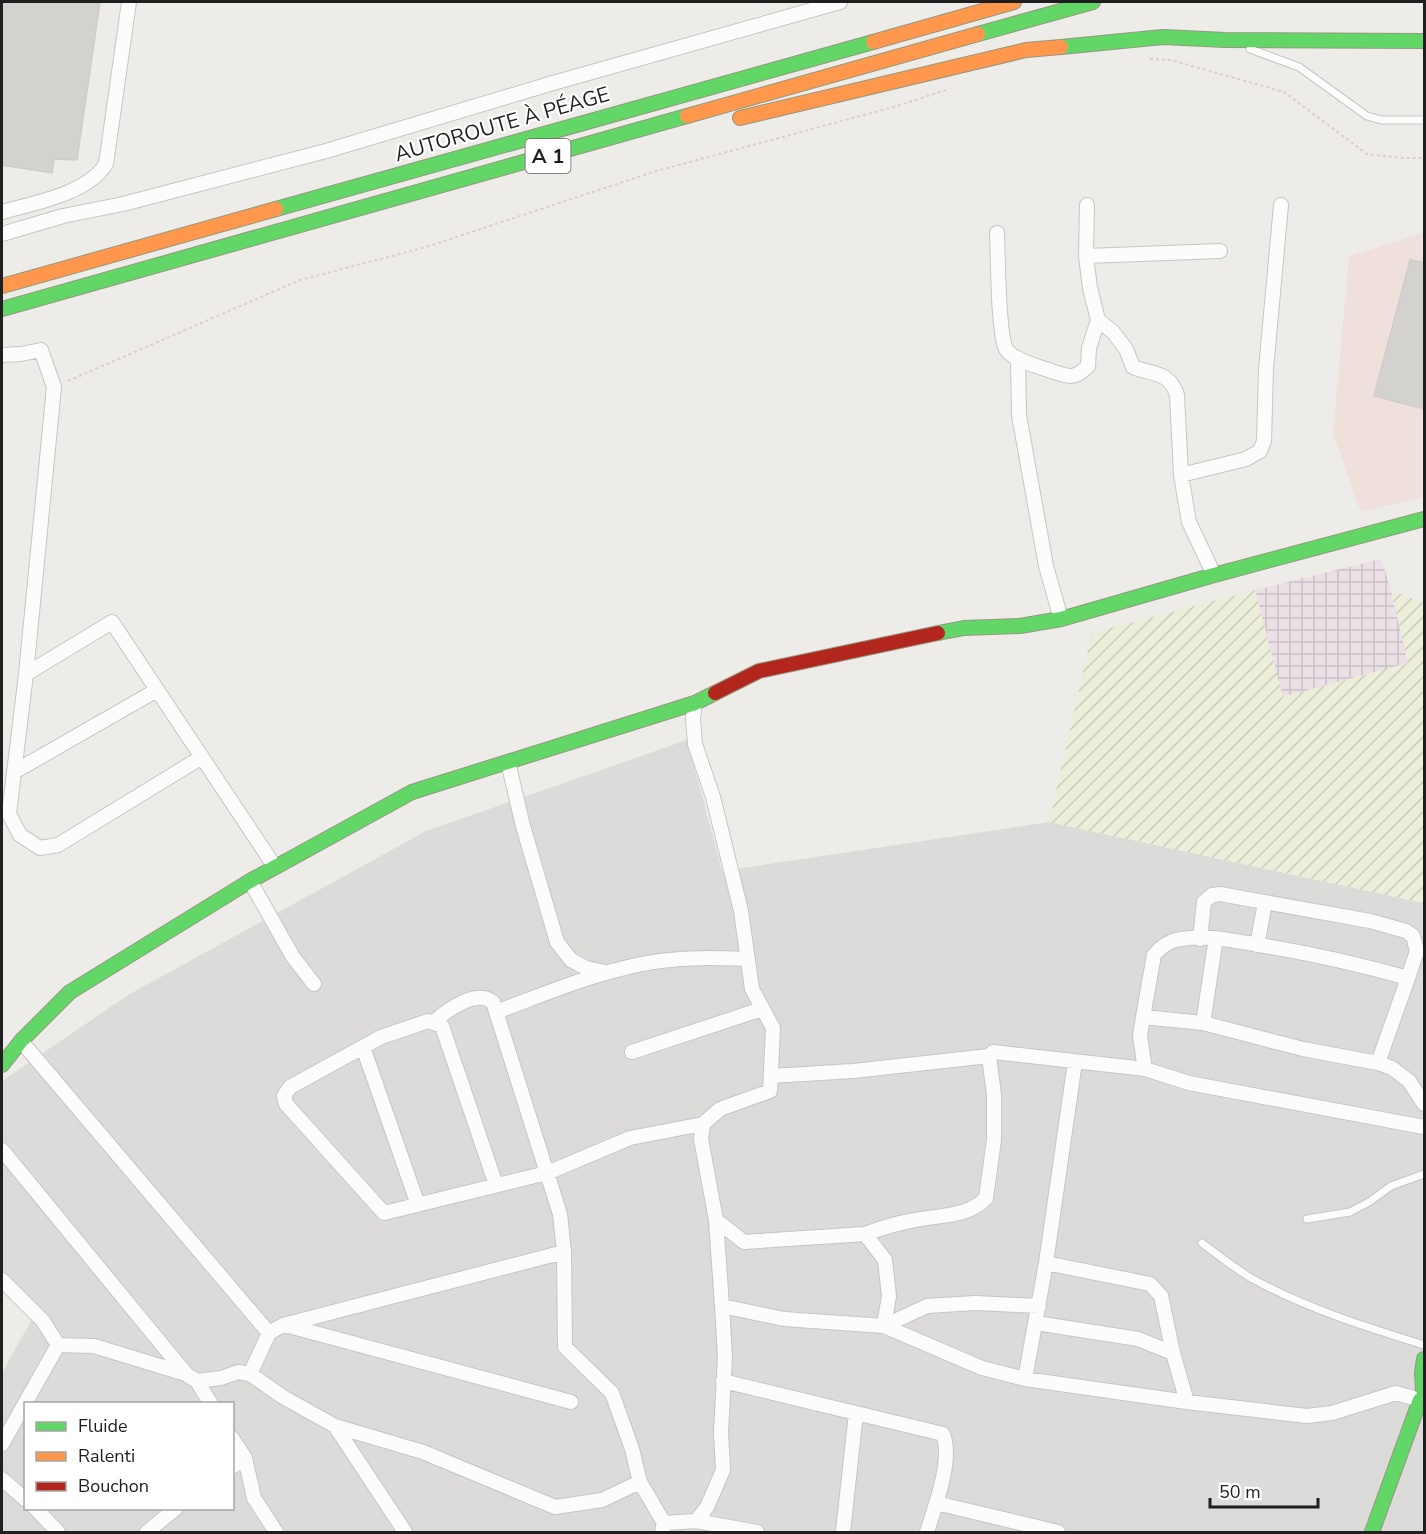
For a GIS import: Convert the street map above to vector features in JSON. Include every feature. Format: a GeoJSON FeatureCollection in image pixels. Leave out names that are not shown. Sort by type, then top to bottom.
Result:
{"type":"FeatureCollection","features":[{"type":"Feature","properties":{"kind":"main road"},"geometry":{"type":"LineString","coordinates":[[532,137],[967,2]]}},
{"type":"Feature","properties":{"kind":"main road","name":"AUTOROUTE À PÉAGE"},"geometry":{"type":"LineString","coordinates":[[2,286],[1014,2]]}},
{"type":"Feature","properties":{"kind":"main road","name":"A 1"},"geometry":{"type":"LineString","coordinates":[[2,309],[1093,2]]}},
{"type":"Feature","properties":{"kind":"main road"},"geometry":{"type":"LineString","coordinates":[[726,121],[1026,50],[1163,37],[1225,40],[1425,41]]}},
{"type":"Feature","properties":{"kind":"main road"},"geometry":{"type":"LineString","coordinates":[[544,157],[645,140],[691,129]]}},
{"type":"Feature","properties":{"kind":"main road"},"geometry":{"type":"LineString","coordinates":[[2,1065],[21,1041],[70,992],[250,881],[412,792],[695,703],[759,671],[964,628],[1020,626],[1061,619],[1214,575],[1425,519]]}},
{"type":"Feature","properties":{"kind":"main road"},"geometry":{"type":"LineString","coordinates":[[1372,1533],[1423,1393],[1422,1373],[1425,1359]]}},
{"type":"Feature","properties":{"kind":"street"},"geometry":{"type":"LineString","coordinates":[[2,212],[82,186],[99,174],[106,164],[129,2]]}},
{"type":"Feature","properties":{"kind":"street"},"geometry":{"type":"LineString","coordinates":[[2,234],[63,216],[123,204],[326,151],[575,76],[840,2]]}},
{"type":"Feature","properties":{"kind":"street"},"geometry":{"type":"LineString","coordinates":[[997,233],[1002,332],[1006,350],[1018,358],[1068,377],[1079,375],[1088,366],[1089,348],[1098,320],[1089,288],[1086,256],[1087,205]]}},
{"type":"Feature","properties":{"kind":"street"},"geometry":{"type":"LineString","coordinates":[[1181,475],[1246,459],[1260,451],[1264,441],[1266,369],[1281,205]]}},
{"type":"Feature","properties":{"kind":"street"},"geometry":{"type":"LineString","coordinates":[[1086,256],[1220,251]]}},
{"type":"Feature","properties":{"kind":"street"},"geometry":{"type":"LineString","coordinates":[[1098,320],[1113,332],[1126,349],[1133,367],[1165,376],[1173,383],[1177,395],[1181,475],[1189,522],[1214,575]]}},
{"type":"Feature","properties":{"kind":"street"},"geometry":{"type":"LineString","coordinates":[[2,355],[41,351],[54,387],[26,674],[9,814],[20,835],[40,848],[58,845],[202,757]]}},
{"type":"Feature","properties":{"kind":"street"},"geometry":{"type":"LineString","coordinates":[[1018,358],[1019,415],[1046,566],[1061,619]]}},
{"type":"Feature","properties":{"kind":"street"},"geometry":{"type":"LineString","coordinates":[[26,674],[112,622],[275,867]]}},
{"type":"Feature","properties":{"kind":"street"},"geometry":{"type":"LineString","coordinates":[[15,772],[157,690]]}},
{"type":"Feature","properties":{"kind":"street"},"geometry":{"type":"LineString","coordinates":[[496,1185],[442,1026],[434,1022],[428,1021],[381,1037],[290,1087],[284,1096],[286,1104],[384,1213],[547,1173],[630,1138],[703,1124],[720,1109],[770,1091],[773,1028],[752,989],[741,910],[713,797],[695,744],[693,718],[695,703]]}},
{"type":"Feature","properties":{"kind":"street"},"geometry":{"type":"LineString","coordinates":[[508,762],[523,826],[557,942],[571,960],[586,968],[606,972]]}},
{"type":"Feature","properties":{"kind":"street"},"geometry":{"type":"LineString","coordinates":[[250,881],[293,957],[314,984]]}},
{"type":"Feature","properties":{"kind":"street"},"geometry":{"type":"LineString","coordinates":[[1200,939],[1204,902],[1220,894],[1370,921],[1406,931],[1413,936],[1417,951],[1378,1063]]}},
{"type":"Feature","properties":{"kind":"street"},"geometry":{"type":"LineString","coordinates":[[1257,945],[1265,903]]}},
{"type":"Feature","properties":{"kind":"street"},"geometry":{"type":"LineString","coordinates":[[1203,1023],[1216,938]]}},
{"type":"Feature","properties":{"kind":"street"},"geometry":{"type":"LineString","coordinates":[[1145,1069],[1140,1036],[1154,955],[1160,947],[1176,940],[1216,938],[1356,964],[1408,978]]}},
{"type":"Feature","properties":{"kind":"street"},"geometry":{"type":"LineString","coordinates":[[496,1012],[606,972],[660,961],[703,958],[748,959]]}},
{"type":"Feature","properties":{"kind":"street"},"geometry":{"type":"LineString","coordinates":[[434,1022],[457,1004],[479,998],[488,998],[493,1002],[560,1214],[564,1252],[565,1347],[612,1393],[632,1449],[640,1482],[663,1528],[696,1521],[757,1533]]}},
{"type":"Feature","properties":{"kind":"street"},"geometry":{"type":"LineString","coordinates":[[632,1052],[762,1009]]}},
{"type":"Feature","properties":{"kind":"street"},"geometry":{"type":"LineString","coordinates":[[1143,1017],[1203,1023],[1303,1050],[1378,1063],[1392,1068],[1409,1081],[1425,1104]]}},
{"type":"Feature","properties":{"kind":"street"},"geometry":{"type":"LineString","coordinates":[[21,1041],[269,1333]]}},
{"type":"Feature","properties":{"kind":"street"},"geometry":{"type":"LineString","coordinates":[[363,1047],[418,1205]]}},
{"type":"Feature","properties":{"kind":"street"},"geometry":{"type":"LineString","coordinates":[[771,1076],[853,1071],[989,1056],[993,1052],[1003,1052],[1145,1069],[1189,1083],[1425,1127]]}},
{"type":"Feature","properties":{"kind":"street"},"geometry":{"type":"LineString","coordinates":[[716,1220],[744,1242],[865,1234],[897,1224],[963,1212],[980,1206],[986,1198],[994,1140],[994,1095],[989,1056]]}},
{"type":"Feature","properties":{"kind":"street"},"geometry":{"type":"LineString","coordinates":[[1025,1379],[1046,1263],[1076,1062]]}},
{"type":"Feature","properties":{"kind":"street"},"geometry":{"type":"LineString","coordinates":[[696,1521],[707,1507],[723,1470],[721,1432],[725,1357],[716,1220],[701,1139],[703,1124]]}},
{"type":"Feature","properties":{"kind":"street"},"geometry":{"type":"LineString","coordinates":[[2,1150],[210,1402]]}},
{"type":"Feature","properties":{"kind":"street"},"geometry":{"type":"LineString","coordinates":[[865,1234],[885,1260],[889,1296],[884,1326]]}},
{"type":"Feature","properties":{"kind":"street"},"geometry":{"type":"LineString","coordinates":[[250,1374],[269,1333],[283,1325],[564,1252]]}},
{"type":"Feature","properties":{"kind":"street"},"geometry":{"type":"LineString","coordinates":[[1046,1263],[1150,1284],[1161,1296],[1173,1353],[1187,1402]]}},
{"type":"Feature","properties":{"kind":"street"},"geometry":{"type":"LineString","coordinates":[[2,1280],[43,1321],[58,1346]]}},
{"type":"Feature","properties":{"kind":"street"},"geometry":{"type":"LineString","coordinates":[[884,1326],[927,1306],[975,1303],[1039,1306]]}},
{"type":"Feature","properties":{"kind":"street"},"geometry":{"type":"LineString","coordinates":[[722,1306],[784,1319],[884,1326],[982,1368],[1025,1379],[1187,1402],[1307,1416],[1332,1413],[1396,1393],[1423,1393]]}},
{"type":"Feature","properties":{"kind":"street"},"geometry":{"type":"LineString","coordinates":[[1036,1323],[1138,1340],[1173,1353]]}},
{"type":"Feature","properties":{"kind":"street"},"geometry":{"type":"LineString","coordinates":[[283,1325],[571,1402]]}},
{"type":"Feature","properties":{"kind":"street"},"geometry":{"type":"LineString","coordinates":[[58,1346],[94,1346],[192,1378],[221,1378],[238,1372],[250,1374],[283,1397],[335,1426],[423,1452],[555,1507],[602,1500],[640,1482]]}},
{"type":"Feature","properties":{"kind":"street"},"geometry":{"type":"LineString","coordinates":[[26,1402],[58,1346]]}},
{"type":"Feature","properties":{"kind":"street"},"geometry":{"type":"LineString","coordinates":[[723,1381],[943,1434],[947,1445],[946,1454],[927,1533]]}},
{"type":"Feature","properties":{"kind":"street"},"geometry":{"type":"LineString","coordinates":[[2,1444],[24,1406]]}},
{"type":"Feature","properties":{"kind":"street"},"geometry":{"type":"LineString","coordinates":[[843,1533],[856,1413]]}},
{"type":"Feature","properties":{"kind":"street"},"geometry":{"type":"LineString","coordinates":[[335,1426],[405,1533]]}},
{"type":"Feature","properties":{"kind":"street"},"geometry":{"type":"LineString","coordinates":[[234,1441],[245,1458],[254,1498],[276,1533]]}},
{"type":"Feature","properties":{"kind":"street"},"geometry":{"type":"LineString","coordinates":[[234,1466],[245,1458]]}},
{"type":"Feature","properties":{"kind":"street"},"geometry":{"type":"LineString","coordinates":[[2,1479],[24,1498]]}},
{"type":"Feature","properties":{"kind":"street"},"geometry":{"type":"LineString","coordinates":[[936,1503],[1058,1533]]}},
{"type":"Feature","properties":{"kind":"street"},"geometry":{"type":"LineString","coordinates":[[36,1510],[58,1533]]}},
{"type":"Feature","properties":{"kind":"street"},"geometry":{"type":"LineString","coordinates":[[147,1533],[176,1510]]}},
{"type":"Feature","properties":{"kind":"lane"},"geometry":{"type":"LineString","coordinates":[[1225,40],[1299,67],[1367,116],[1381,120],[1425,120]]}},
{"type":"Feature","properties":{"kind":"lane"},"geometry":{"type":"LineString","coordinates":[[1307,1219],[1350,1212],[1370,1202],[1391,1186],[1425,1173]]}},
{"type":"Feature","properties":{"kind":"lane"},"geometry":{"type":"LineString","coordinates":[[1202,1243],[1251,1278],[1368,1328],[1425,1345]]}},
{"type":"Feature","properties":{"kind":"path"},"geometry":{"type":"LineString","coordinates":[[1150,59],[1171,60],[1284,92],[1367,154],[1425,158]]}},
{"type":"Feature","properties":{"kind":"path"},"geometry":{"type":"LineString","coordinates":[[54,387],[300,280],[426,247],[653,172],[888,108],[952,88]]}},
{"type":"Feature","properties":{"kind":"shaded area"},"geometry":{"type":"Polygon","coordinates":[[[1424,233],[1424,263],[1410,260],[1392,327],[1424,335],[1424,497],[1361,512],[1333,434],[1349,256],[1424,233]]]}},
{"type":"Feature","properties":{"kind":"shaded area"},"geometry":{"type":"Polygon","coordinates":[[[1381,559],[1391,590],[1408,663],[1282,697],[1255,590],[1381,559]]]}},
{"type":"Feature","properties":{"kind":"shaded area"},"geometry":{"type":"Polygon","coordinates":[[[687,740],[722,871],[1049,822],[1424,903],[1424,1532],[2,1532],[2,1373],[32,1319],[2,1291],[2,1081],[128,995],[426,831],[687,740]]]}},
{"type":"Feature","properties":{"kind":"green space"},"geometry":{"type":"Polygon","coordinates":[[[1255,590],[1283,697],[1408,663],[1391,590],[1424,603],[1424,903],[1049,822],[1092,633],[1255,590]]]}},
{"type":"Feature","properties":{"kind":"building"},"geometry":{"type":"Polygon","coordinates":[[[2,2],[100,2],[77,160],[54,159],[52,173],[2,165],[2,2]]]}},
{"type":"Feature","properties":{"kind":"building"},"geometry":{"type":"Polygon","coordinates":[[[1410,260],[1425,263],[1425,409],[1374,396],[1410,260]]]}},
{"type":"Feature","properties":{"kind":"traffic: fast"},"geometry":{"type":"LineString","coordinates":[[978,34],[1093,2]]}},
{"type":"Feature","properties":{"kind":"traffic: fast"},"geometry":{"type":"LineString","coordinates":[[1061,47],[1163,37],[1225,40],[1424,41]]}},
{"type":"Feature","properties":{"kind":"traffic: fast"},"geometry":{"type":"LineString","coordinates":[[276,209],[873,42]]}},
{"type":"Feature","properties":{"kind":"traffic: fast"},"geometry":{"type":"LineString","coordinates":[[2,309],[687,116]]}},
{"type":"Feature","properties":{"kind":"traffic: fast"},"geometry":{"type":"LineString","coordinates":[[938,633],[964,628],[1020,626],[1061,619],[1424,519]]}},
{"type":"Feature","properties":{"kind":"traffic: fast"},"geometry":{"type":"LineString","coordinates":[[2,1065],[21,1041],[70,992],[250,881],[412,792],[695,703],[715,693]]}},
{"type":"Feature","properties":{"kind":"traffic: fast"},"geometry":{"type":"LineString","coordinates":[[1423,1390],[1424,1359]]}},
{"type":"Feature","properties":{"kind":"traffic: fast"},"geometry":{"type":"LineString","coordinates":[[1372,1532],[1420,1400]]}},
{"type":"Feature","properties":{"kind":"traffic: slow"},"geometry":{"type":"LineString","coordinates":[[873,42],[1014,2]]}},
{"type":"Feature","properties":{"kind":"traffic: slow"},"geometry":{"type":"LineString","coordinates":[[687,116],[978,34]]}},
{"type":"Feature","properties":{"kind":"traffic: slow"},"geometry":{"type":"LineString","coordinates":[[740,118],[1026,50],[1061,47]]}},
{"type":"Feature","properties":{"kind":"traffic: slow"},"geometry":{"type":"LineString","coordinates":[[2,286],[276,209]]}},
{"type":"Feature","properties":{"kind":"traffic: jam"},"geometry":{"type":"LineString","coordinates":[[715,693],[759,671],[938,633]]}}]}
